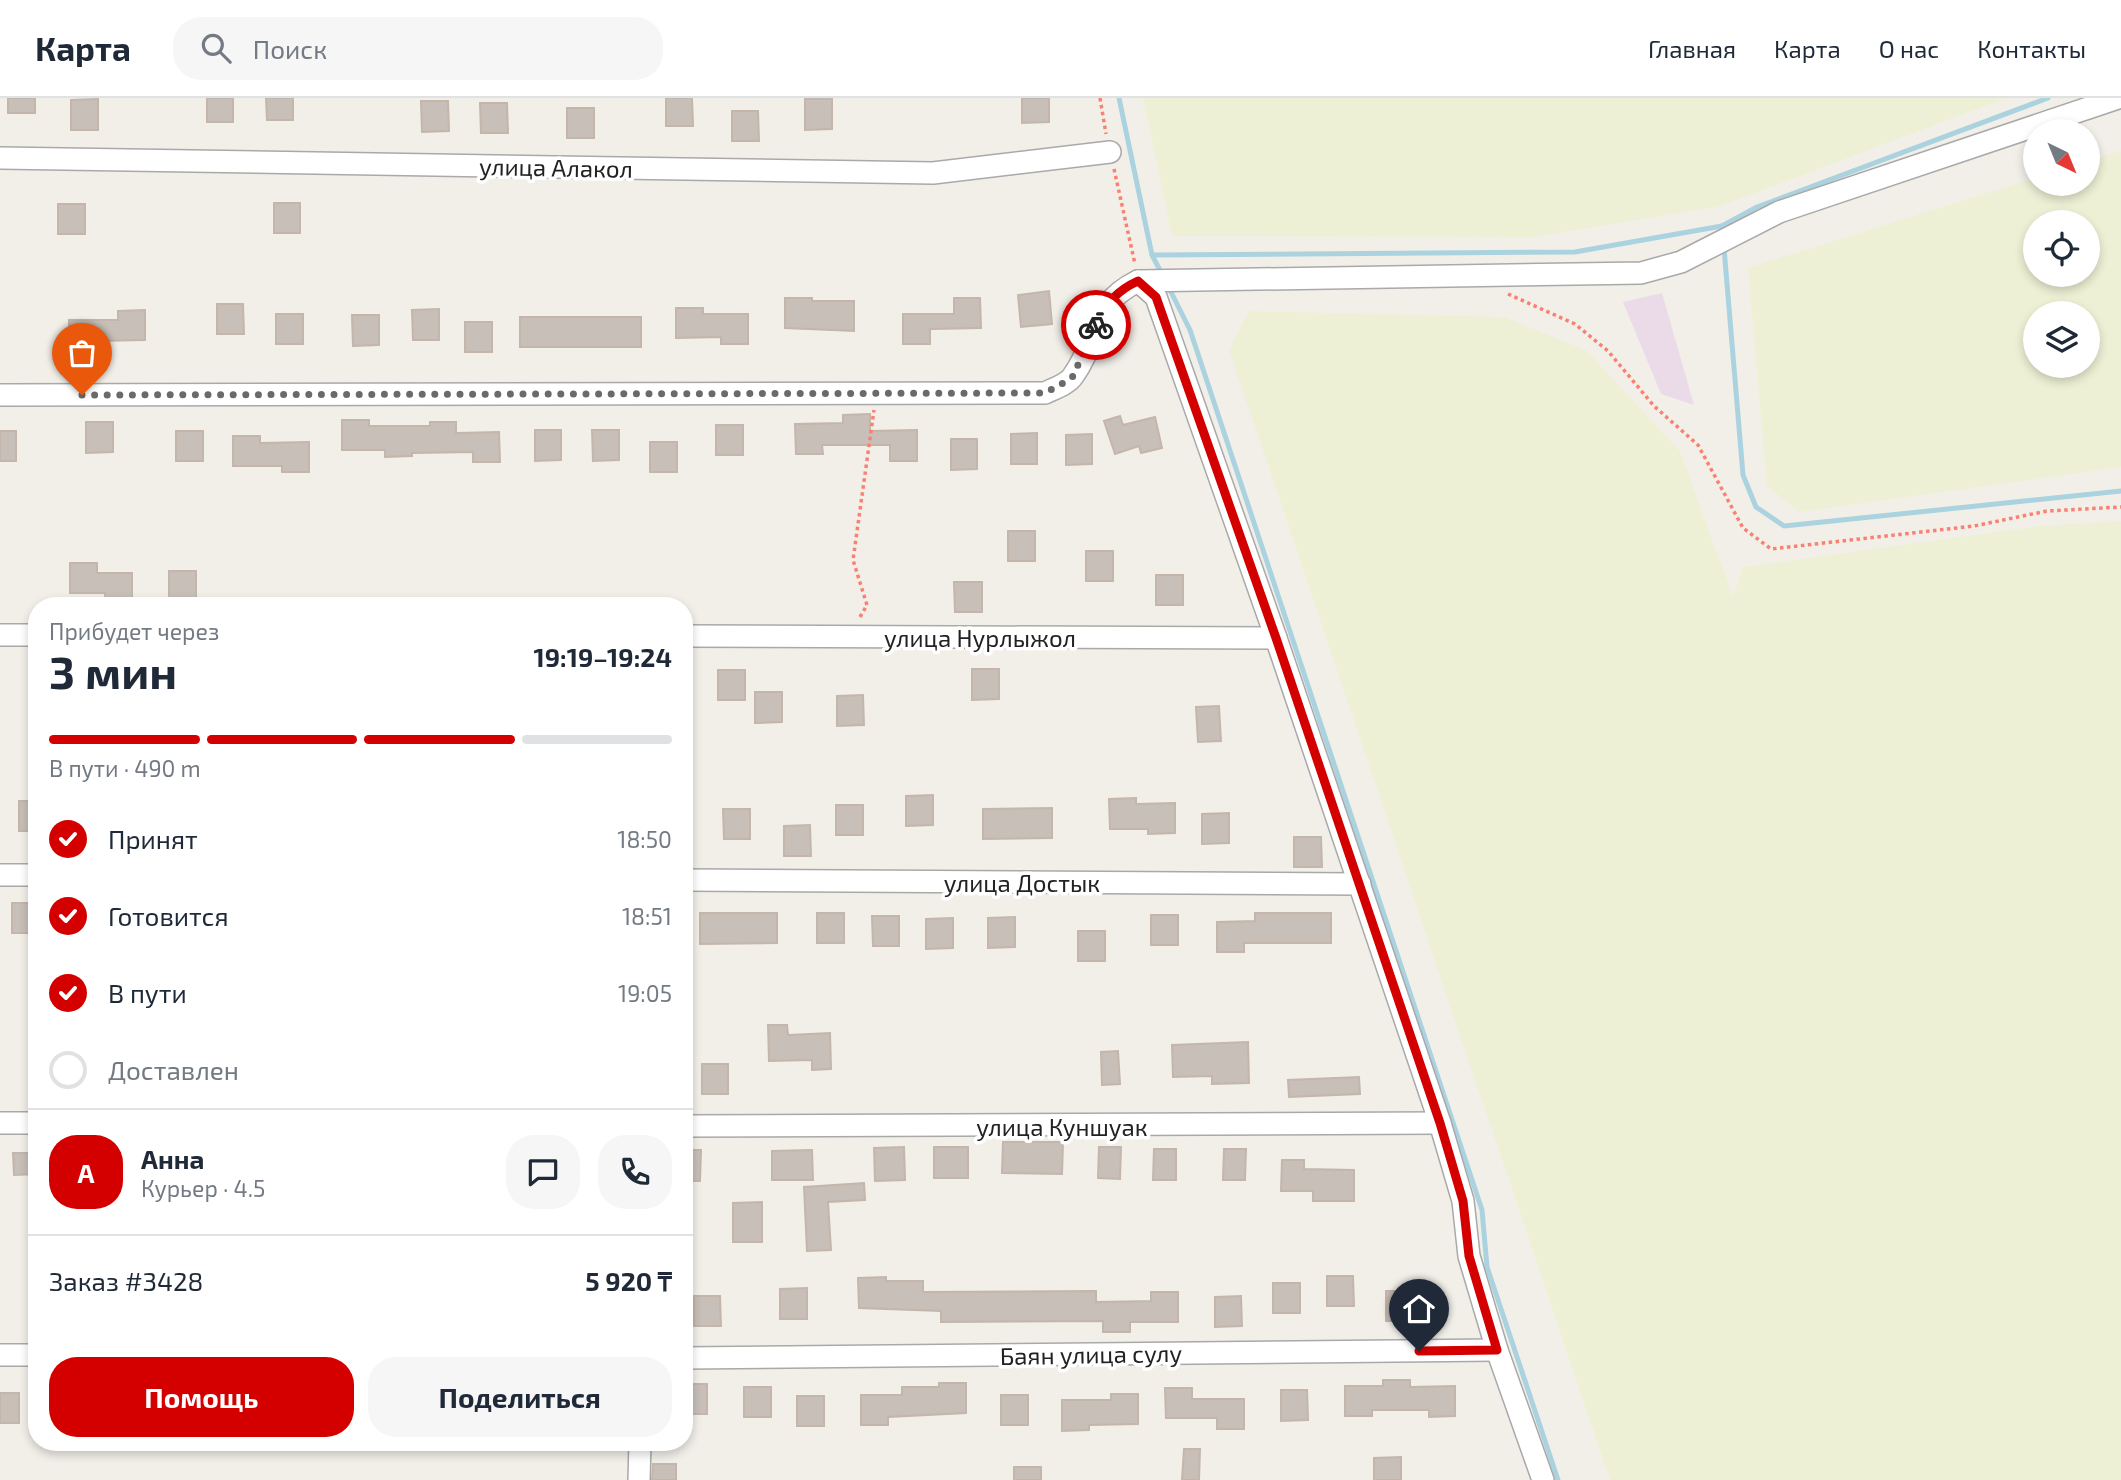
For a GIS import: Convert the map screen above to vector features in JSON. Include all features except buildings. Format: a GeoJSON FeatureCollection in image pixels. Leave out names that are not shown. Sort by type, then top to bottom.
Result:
{"type":"FeatureCollection","features":[{"type":"Feature","properties":{"kind":"street"},"geometry":{"type":"LineString","coordinates":[[0,396],[1045,393],[1072,378],[1105,306],[1119,290],[1138,281],[1641,273],[1681,262],[1779,212],[2118,98]]}},
{"type":"Feature","properties":{"kind":"street","name":"улица Алакол"},"geometry":{"type":"LineString","coordinates":[[0,158],[933,173],[1110,152]]}},
{"type":"Feature","properties":{"kind":"street"},"geometry":{"type":"LineString","coordinates":[[1138,281],[1156,297],[1360,884],[1440,1123],[1463,1201],[1469,1256],[1497,1350],[1543,1480]]}},
{"type":"Feature","properties":{"kind":"street"},"geometry":{"type":"LineString","coordinates":[[0,635],[28,635]]}},
{"type":"Feature","properties":{"kind":"street","name":"улица Нурлыжол"},"geometry":{"type":"LineString","coordinates":[[693,636],[1276,638]]}},
{"type":"Feature","properties":{"kind":"street"},"geometry":{"type":"LineString","coordinates":[[0,875],[28,876]]}},
{"type":"Feature","properties":{"kind":"street","name":"улица Достык"},"geometry":{"type":"LineString","coordinates":[[693,880],[1360,884]]}},
{"type":"Feature","properties":{"kind":"street"},"geometry":{"type":"LineString","coordinates":[[0,1123],[28,1123]]}},
{"type":"Feature","properties":{"kind":"street","name":"улица Куншуак"},"geometry":{"type":"LineString","coordinates":[[693,1126],[1440,1123]]}},
{"type":"Feature","properties":{"kind":"street","name":"Баян улица сулу"},"geometry":{"type":"LineString","coordinates":[[693,1358],[1497,1350]]}},
{"type":"Feature","properties":{"kind":"street"},"geometry":{"type":"LineString","coordinates":[[0,1355],[28,1355]]}},
{"type":"Feature","properties":{"kind":"street"},"geometry":{"type":"LineString","coordinates":[[639,1451],[639,1480]]}},
{"type":"Feature","properties":{"kind":"path"},"geometry":{"type":"LineString","coordinates":[[1100,98],[1138,281]]}},
{"type":"Feature","properties":{"kind":"path"},"geometry":{"type":"LineString","coordinates":[[1504,292],[1575,324],[1608,351],[1654,406],[1698,445],[1743,528],[1771,549],[1974,526],[2047,511],[2121,507]]}},
{"type":"Feature","properties":{"kind":"path"},"geometry":{"type":"LineString","coordinates":[[850,637],[867,605],[853,560],[876,394]]}},
{"type":"Feature","properties":{"kind":"shaded area"},"geometry":{"type":"Polygon","coordinates":[[[1662,293],[1694,405],[1661,394],[1623,302],[1662,293]]]}},
{"type":"Feature","properties":{"kind":"green space"},"geometry":{"type":"Polygon","coordinates":[[[1143,98],[2006,98],[1718,207],[1532,237],[1172,236],[1143,98]]]}},
{"type":"Feature","properties":{"kind":"green space"},"geometry":{"type":"Polygon","coordinates":[[[2121,151],[2121,467],[1799,512],[1767,486],[1748,268],[2023,182],[2023,196],[2100,196],[2100,157],[2121,151]]]}},
{"type":"Feature","properties":{"kind":"green space"},"geometry":{"type":"Polygon","coordinates":[[[1249,311],[1505,317],[1587,351],[1680,451],[1733,597],[1743,567],[2040,526],[2121,521],[2121,1480],[1610,1480],[1229,350],[1249,311]]]}},
{"type":"Feature","properties":{"kind":"waterway"},"geometry":{"type":"LineString","coordinates":[[1119,98],[1152,255],[1162,274]]}},
{"type":"Feature","properties":{"kind":"waterway"},"geometry":{"type":"LineString","coordinates":[[1722,226],[1757,207],[2048,98]]}},
{"type":"Feature","properties":{"kind":"waterway"},"geometry":{"type":"LineString","coordinates":[[1152,255],[1575,252],[1722,226],[1723,235]]}},
{"type":"Feature","properties":{"kind":"waterway"},"geometry":{"type":"LineString","coordinates":[[1724,248],[1743,475],[1756,507],[1784,526],[2121,491]]}},
{"type":"Feature","properties":{"kind":"waterway"},"geometry":{"type":"LineString","coordinates":[[1168,286],[1190,330],[1482,1210],[1487,1267],[1558,1480]]}},
{"type":"Feature","properties":{"kind":"way so far"},"geometry":{"type":"LineString","coordinates":[[82,395],[1045,393],[1072,378],[1096,325]]}},
{"type":"Feature","properties":{"kind":"route"},"geometry":{"type":"LineString","coordinates":[[1096,325],[1105,306],[1119,290],[1138,281],[1156,297],[1276,638],[1440,1123],[1463,1201],[1469,1256],[1497,1350],[1419,1351]]}}]}
